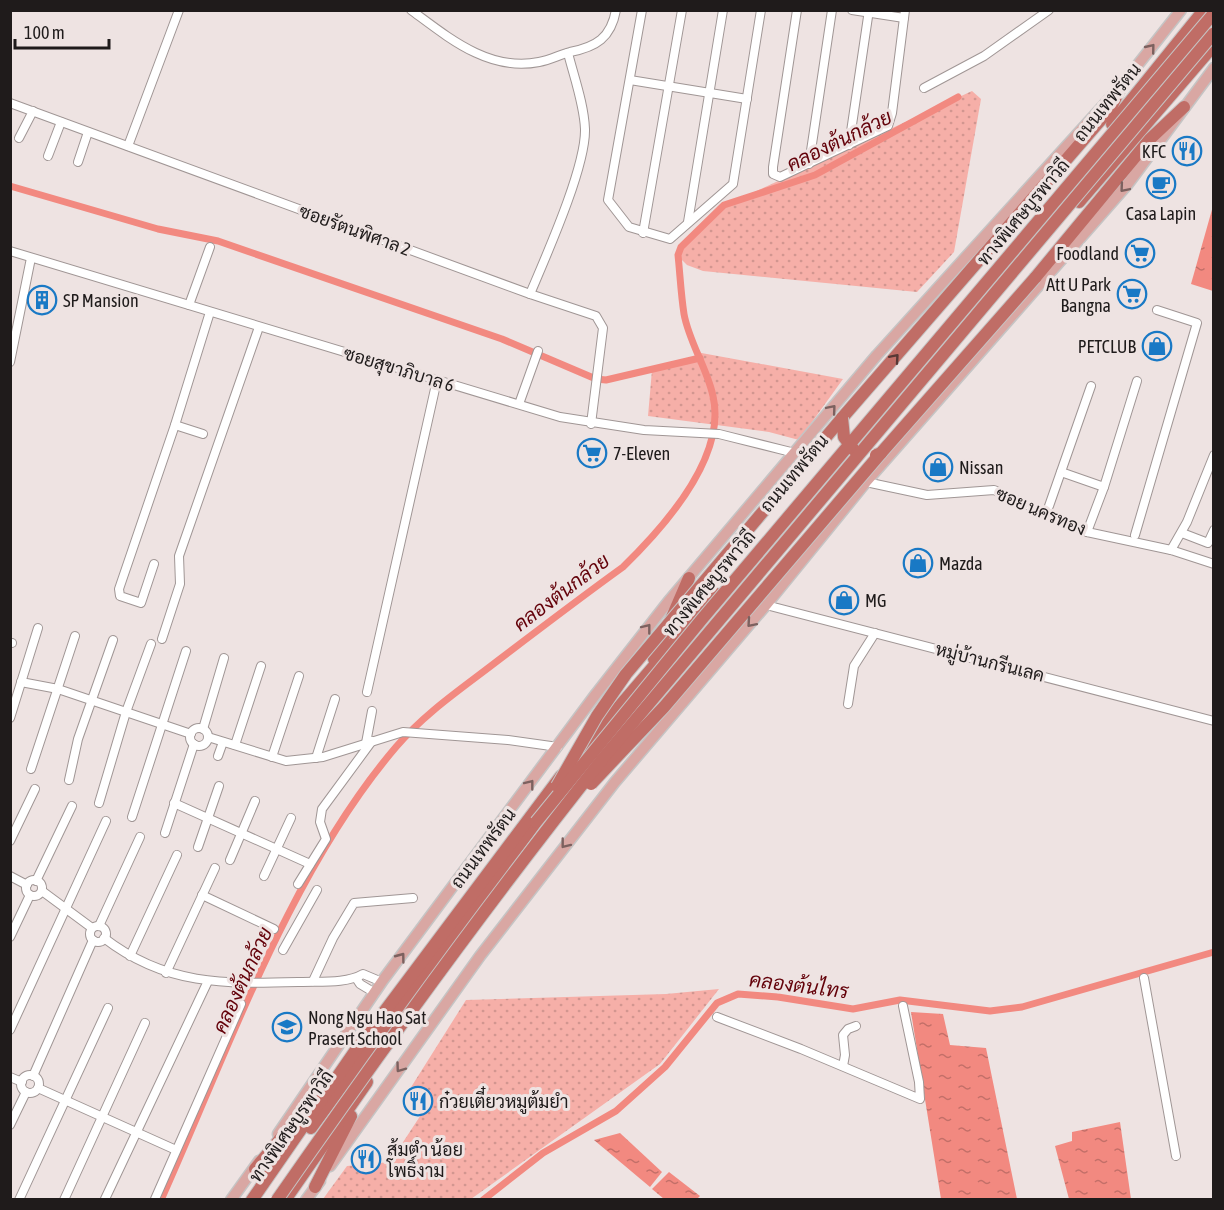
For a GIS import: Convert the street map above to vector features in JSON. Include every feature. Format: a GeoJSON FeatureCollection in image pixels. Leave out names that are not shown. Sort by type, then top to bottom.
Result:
{"type":"FeatureCollection","features":[{"type":"Feature","properties":{"kind":"highway","name":"ถนนเทพรัตน"},"geometry":{"type":"LineString","coordinates":[[252,1200],[360,1044],[518,831],[650,668],[1116,111],[1204,10]]}},
{"type":"Feature","properties":{"kind":"highway","name":"ทางพิเศษบูรพาวิถี"},"geometry":{"type":"LineString","coordinates":[[261,1200],[440,950],[541,826],[702,619],[1214,13]]}},
{"type":"Feature","properties":{"kind":"highway","name":"ทางพิเศษบูรพาวิถี"},"geometry":{"type":"LineString","coordinates":[[277,1200],[541,826],[1214,33]]}},
{"type":"Feature","properties":{"kind":"highway"},"geometry":{"type":"LineString","coordinates":[[287,1197],[372,1074],[549,834],[618,745],[808,518],[1214,45]]}},
{"type":"Feature","properties":{"kind":"highway"},"geometry":{"type":"LineString","coordinates":[[541,826],[597,716],[626,674],[842,418],[1116,111],[1121,86]]}},
{"type":"Feature","properties":{"kind":"highway"},"geometry":{"type":"LineString","coordinates":[[1150,140],[1179,86]]}},
{"type":"Feature","properties":{"kind":"highway"},"geometry":{"type":"LineString","coordinates":[[541,826],[664,707],[881,453],[1035,278],[1150,140],[1184,108]]}},
{"type":"Feature","properties":{"kind":"highway"},"geometry":{"type":"LineString","coordinates":[[842,418],[844,437],[850,447],[866,456],[881,453]]}},
{"type":"Feature","properties":{"kind":"highway"},"geometry":{"type":"LineString","coordinates":[[650,668],[689,578]]}},
{"type":"Feature","properties":{"kind":"highway"},"geometry":{"type":"LineString","coordinates":[[255,1168],[360,1044]]}},
{"type":"Feature","properties":{"kind":"highway"},"geometry":{"type":"LineString","coordinates":[[310,1194],[372,1074]]}},
{"type":"Feature","properties":{"kind":"main road","name":"ถนนเทพรัตน"},"geometry":{"type":"LineString","coordinates":[[233,1197],[382,982],[596,694],[689,578],[884,348],[1121,86],[1180,11]]}},
{"type":"Feature","properties":{"kind":"main road"},"geometry":{"type":"LineString","coordinates":[[310,1194],[528,892],[634,759],[766,605],[866,482],[1127,185],[1214,68]]}},
{"type":"Feature","properties":{"kind":"street"},"geometry":{"type":"LineString","coordinates":[[128,146],[179,10]]}},
{"type":"Feature","properties":{"kind":"street"},"geometry":{"type":"LineString","coordinates":[[411,10],[471,52],[498,62],[539,62],[586,49],[606,37],[613,27],[616,10]]}},
{"type":"Feature","properties":{"kind":"street"},"geometry":{"type":"LineString","coordinates":[[642,10],[608,200],[627,225],[643,233],[673,238],[688,222],[733,184],[761,10]]}},
{"type":"Feature","properties":{"kind":"street"},"geometry":{"type":"LineString","coordinates":[[643,233],[682,10]]}},
{"type":"Feature","properties":{"kind":"street"},"geometry":{"type":"LineString","coordinates":[[688,222],[723,10]]}},
{"type":"Feature","properties":{"kind":"street"},"geometry":{"type":"LineString","coordinates":[[797,10],[773,174],[780,177],[881,130],[891,121],[905,14],[852,10]]}},
{"type":"Feature","properties":{"kind":"street"},"geometry":{"type":"LineString","coordinates":[[809,164],[832,10]]}},
{"type":"Feature","properties":{"kind":"street"},"geometry":{"type":"LineString","coordinates":[[924,88],[984,56],[1048,10]]}},
{"type":"Feature","properties":{"kind":"street"},"geometry":{"type":"LineString","coordinates":[[849,145],[869,12]]}},
{"type":"Feature","properties":{"kind":"street"},"geometry":{"type":"LineString","coordinates":[[530,294],[571,188],[583,146],[583,117],[568,53]]}},
{"type":"Feature","properties":{"kind":"street"},"geometry":{"type":"LineString","coordinates":[[630,80],[747,99]]}},
{"type":"Feature","properties":{"kind":"street","name":"ซอยรัตนพิศาล 2"},"geometry":{"type":"LineString","coordinates":[[10,103],[530,294],[596,316],[603,328],[591,424]]}},
{"type":"Feature","properties":{"kind":"street"},"geometry":{"type":"LineString","coordinates":[[19,138],[33,111]]}},
{"type":"Feature","properties":{"kind":"street"},"geometry":{"type":"LineString","coordinates":[[48,156],[61,122]]}},
{"type":"Feature","properties":{"kind":"street"},"geometry":{"type":"LineString","coordinates":[[78,162],[88,132]]}},
{"type":"Feature","properties":{"kind":"street"},"geometry":{"type":"LineString","coordinates":[[189,306],[210,247]]}},
{"type":"Feature","properties":{"kind":"street","name":"ซอยสุขาภิบาล 6"},"geometry":{"type":"LineString","coordinates":[[10,251],[591,424],[644,430],[705,432],[795,453]]}},
{"type":"Feature","properties":{"kind":"street"},"geometry":{"type":"LineString","coordinates":[[10,362],[31,258]]}},
{"type":"Feature","properties":{"kind":"street"},"geometry":{"type":"LineString","coordinates":[[1135,535],[1197,323],[1158,310]]}},
{"type":"Feature","properties":{"kind":"street"},"geometry":{"type":"LineString","coordinates":[[154,564],[141,603],[120,596],[119,589],[175,425],[210,312]]}},
{"type":"Feature","properties":{"kind":"street"},"geometry":{"type":"LineString","coordinates":[[162,639],[180,584],[179,556],[259,327]]}},
{"type":"Feature","properties":{"kind":"street"},"geometry":{"type":"LineString","coordinates":[[519,404],[538,351]]}},
{"type":"Feature","properties":{"kind":"street"},"geometry":{"type":"LineString","coordinates":[[367,693],[437,380]]}},
{"type":"Feature","properties":{"kind":"street"},"geometry":{"type":"LineString","coordinates":[[1087,532],[1104,487],[1137,381]]}},
{"type":"Feature","properties":{"kind":"street"},"geometry":{"type":"LineString","coordinates":[[1049,506],[1091,386]]}},
{"type":"Feature","properties":{"kind":"street"},"geometry":{"type":"LineString","coordinates":[[175,425],[203,434]]}},
{"type":"Feature","properties":{"kind":"street"},"geometry":{"type":"LineString","coordinates":[[1170,550],[1182,533],[1214,455]]}},
{"type":"Feature","properties":{"kind":"street"},"geometry":{"type":"LineString","coordinates":[[1061,472],[1104,487]]}},
{"type":"Feature","properties":{"kind":"street","name":"ซอย นครทอง"},"geometry":{"type":"LineString","coordinates":[[866,482],[927,495],[994,490],[1087,532],[1170,550],[1214,564]]}},
{"type":"Feature","properties":{"kind":"street"},"geometry":{"type":"LineString","coordinates":[[1182,533],[1210,545],[1214,530]]}},
{"type":"Feature","properties":{"kind":"street","name":"หมู่บ้านกรีนเลค"},"geometry":{"type":"LineString","coordinates":[[766,605],[1214,721]]}},
{"type":"Feature","properties":{"kind":"street"},"geometry":{"type":"LineString","coordinates":[[10,718],[38,628]]}},
{"type":"Feature","properties":{"kind":"street"},"geometry":{"type":"LineString","coordinates":[[848,704],[854,666],[875,633]]}},
{"type":"Feature","properties":{"kind":"street"},"geometry":{"type":"LineString","coordinates":[[31,769],[75,636]]}},
{"type":"Feature","properties":{"kind":"street"},"geometry":{"type":"LineString","coordinates":[[69,780],[78,739],[113,640]]}},
{"type":"Feature","properties":{"kind":"street"},"geometry":{"type":"LineString","coordinates":[[99,803],[126,712],[151,644]]}},
{"type":"Feature","properties":{"kind":"street"},"geometry":{"type":"LineString","coordinates":[[132,817],[186,651]]}},
{"type":"Feature","properties":{"kind":"street"},"geometry":{"type":"LineString","coordinates":[[224,658],[203,729],[208,737],[286,761],[316,758],[408,732],[558,747]]}},
{"type":"Feature","properties":{"kind":"street"},"geometry":{"type":"LineString","coordinates":[[235,745],[261,666]]}},
{"type":"Feature","properties":{"kind":"street"},"geometry":{"type":"LineString","coordinates":[[272,757],[299,676]]}},
{"type":"Feature","properties":{"kind":"street"},"geometry":{"type":"LineString","coordinates":[[21,682],[58,689],[191,734]]}},
{"type":"Feature","properties":{"kind":"street"},"geometry":{"type":"LineString","coordinates":[[316,758],[335,699]]}},
{"type":"Feature","properties":{"kind":"street"},"geometry":{"type":"LineString","coordinates":[[298,884],[326,839],[320,817],[322,810],[369,742],[372,711]]}},
{"type":"Feature","properties":{"kind":"street"},"geometry":{"type":"LineString","coordinates":[[191,734],[195,729],[203,729]]}},
{"type":"Feature","properties":{"kind":"street"},"geometry":{"type":"LineString","coordinates":[[165,833],[194,744],[191,734]]}},
{"type":"Feature","properties":{"kind":"street"},"geometry":{"type":"LineString","coordinates":[[194,744],[203,745],[208,737]]}},
{"type":"Feature","properties":{"kind":"street"},"geometry":{"type":"LineString","coordinates":[[218,756],[223,742]]}},
{"type":"Feature","properties":{"kind":"street"},"geometry":{"type":"LineString","coordinates":[[198,847],[210,818],[219,786]]}},
{"type":"Feature","properties":{"kind":"street"},"geometry":{"type":"LineString","coordinates":[[10,841],[34,789]]}},
{"type":"Feature","properties":{"kind":"street"},"geometry":{"type":"LineString","coordinates":[[230,860],[255,801]]}},
{"type":"Feature","properties":{"kind":"street"},"geometry":{"type":"LineString","coordinates":[[174,803],[310,864]]}},
{"type":"Feature","properties":{"kind":"street"},"geometry":{"type":"LineString","coordinates":[[27,885],[36,880],[72,806]]}},
{"type":"Feature","properties":{"kind":"street"},"geometry":{"type":"LineString","coordinates":[[264,876],[291,818]]}},
{"type":"Feature","properties":{"kind":"street"},"geometry":{"type":"LineString","coordinates":[[10,1030],[106,821]]}},
{"type":"Feature","properties":{"kind":"street"},"geometry":{"type":"LineString","coordinates":[[93,940],[90,936],[140,837]]}},
{"type":"Feature","properties":{"kind":"street"},"geometry":{"type":"LineString","coordinates":[[130,956],[177,855]]}},
{"type":"Feature","properties":{"kind":"street"},"geometry":{"type":"LineString","coordinates":[[166,973],[215,868]]}},
{"type":"Feature","properties":{"kind":"street"},"geometry":{"type":"LineString","coordinates":[[10,876],[27,885],[30,895],[10,937]]}},
{"type":"Feature","properties":{"kind":"street"},"geometry":{"type":"LineString","coordinates":[[36,880],[41,884],[42,891],[95,927],[105,930],[104,938]]}},
{"type":"Feature","properties":{"kind":"street"},"geometry":{"type":"LineString","coordinates":[[283,950],[317,890]]}},
{"type":"Feature","properties":{"kind":"street"},"geometry":{"type":"LineString","coordinates":[[30,895],[36,896],[42,891]]}},
{"type":"Feature","properties":{"kind":"street"},"geometry":{"type":"LineString","coordinates":[[202,895],[274,928]]}},
{"type":"Feature","properties":{"kind":"street"},"geometry":{"type":"LineString","coordinates":[[313,981],[333,938],[354,903],[413,898]]}},
{"type":"Feature","properties":{"kind":"street"},"geometry":{"type":"LineString","coordinates":[[104,938],[130,956],[166,973],[208,981],[313,981],[356,978],[363,975],[382,982]]}},
{"type":"Feature","properties":{"kind":"street"},"geometry":{"type":"LineString","coordinates":[[93,940],[100,941],[104,938]]}},
{"type":"Feature","properties":{"kind":"street"},"geometry":{"type":"LineString","coordinates":[[33,1076],[93,940]]}},
{"type":"Feature","properties":{"kind":"street"},"geometry":{"type":"LineString","coordinates":[[356,978],[360,984],[375,993]]}},
{"type":"Feature","properties":{"kind":"street"},"geometry":{"type":"LineString","coordinates":[[1144,978],[1176,1156]]}},
{"type":"Feature","properties":{"kind":"street"},"geometry":{"type":"LineString","coordinates":[[105,1199],[138,1134],[208,981]]}},
{"type":"Feature","properties":{"kind":"street"},"geometry":{"type":"LineString","coordinates":[[155,1199],[241,1004]]}},
{"type":"Feature","properties":{"kind":"street"},"geometry":{"type":"LineString","coordinates":[[717,1017],[920,1099],[919,1082],[903,1006]]}},
{"type":"Feature","properties":{"kind":"street"},"geometry":{"type":"LineString","coordinates":[[20,1200],[108,1008]]}},
{"type":"Feature","properties":{"kind":"street"},"geometry":{"type":"LineString","coordinates":[[64,1200],[145,1023]]}},
{"type":"Feature","properties":{"kind":"street"},"geometry":{"type":"LineString","coordinates":[[843,1066],[845,1055],[843,1035],[848,1029],[856,1026]]}},
{"type":"Feature","properties":{"kind":"street"},"geometry":{"type":"LineString","coordinates":[[22,1082],[25,1077],[33,1076]]}},
{"type":"Feature","properties":{"kind":"street"},"geometry":{"type":"LineString","coordinates":[[33,1076],[39,1083],[38,1088]]}},
{"type":"Feature","properties":{"kind":"street"},"geometry":{"type":"LineString","coordinates":[[10,1077],[22,1082],[26,1092],[10,1125]]}},
{"type":"Feature","properties":{"kind":"street"},"geometry":{"type":"LineString","coordinates":[[38,1088],[176,1150]]}},
{"type":"Feature","properties":{"kind":"street"},"geometry":{"type":"LineString","coordinates":[[26,1092],[31,1093],[38,1088]]}},
{"type":"Feature","properties":{"kind":"shaded area"},"geometry":{"type":"Polygon","coordinates":[[[972,91],[981,99],[954,252],[917,292],[703,271],[687,265],[680,258],[683,245],[724,206],[972,91]]]}},
{"type":"Feature","properties":{"kind":"shaded area"},"geometry":{"type":"Polygon","coordinates":[[[696,352],[843,379],[799,440],[769,432],[648,416],[652,370],[694,359],[696,352]]]}},
{"type":"Feature","properties":{"kind":"shaded area"},"geometry":{"type":"Polygon","coordinates":[[[719,989],[660,1064],[471,1199],[323,1199],[347,1166],[390,1162],[430,1101],[408,1092],[466,1000],[666,994],[719,989]]]}},
{"type":"Feature","properties":{"kind":"water"},"geometry":{"type":"Polygon","coordinates":[[[1213,206],[1214,291],[1191,284],[1213,206]]]}},
{"type":"Feature","properties":{"kind":"water"},"geometry":{"type":"Polygon","coordinates":[[[911,1012],[943,1014],[950,1045],[986,1048],[1017,1199],[941,1199],[911,1012]]]}},
{"type":"Feature","properties":{"kind":"water"},"geometry":{"type":"Polygon","coordinates":[[[1120,1122],[1131,1199],[1069,1199],[1055,1146],[1072,1141],[1072,1132],[1120,1122]]]}},
{"type":"Feature","properties":{"kind":"water"},"geometry":{"type":"Polygon","coordinates":[[[620,1133],[662,1172],[650,1187],[594,1140],[620,1133]]]}},
{"type":"Feature","properties":{"kind":"water"},"geometry":{"type":"Polygon","coordinates":[[[669,1172],[700,1196],[697,1199],[664,1199],[652,1189],[669,1172]]]}},
{"type":"Feature","properties":{"kind":"waterway","name":"คลองต้นกล้วย"},"geometry":{"type":"LineString","coordinates":[[161,1200],[264,964],[324,849],[358,796],[396,747],[431,712],[623,567],[673,512],[701,467],[710,443],[715,419],[713,396],[686,324],[678,255],[681,247],[724,205],[815,175],[958,97]]}},
{"type":"Feature","properties":{"kind":"waterway"},"geometry":{"type":"LineString","coordinates":[[10,186],[158,229],[218,241],[502,339],[596,379],[606,380],[700,358]]}},
{"type":"Feature","properties":{"kind":"waterway","name":"คลองต้นไทร"},"geometry":{"type":"LineString","coordinates":[[483,1200],[543,1153],[616,1111],[665,1067],[717,1003],[738,994],[778,997],[853,1009],[900,1000],[990,1011],[1022,1007],[1214,952]]}},
{"type":"Feature","properties":{"kind":"place","name":"KFC"},"geometry":{"type":"Point","coordinates":[1187,151]}},
{"type":"Feature","properties":{"kind":"place","name":"Casa Lapin"},"geometry":{"type":"Point","coordinates":[1161,184]}},
{"type":"Feature","properties":{"kind":"place","name":"Foodland"},"geometry":{"type":"Point","coordinates":[1140,253]}},
{"type":"Feature","properties":{"kind":"place","name":"Att U Park Bangna"},"geometry":{"type":"Point","coordinates":[1132,294]}},
{"type":"Feature","properties":{"kind":"place","name":"SP Mansion"},"geometry":{"type":"Point","coordinates":[42,300]}},
{"type":"Feature","properties":{"kind":"place","name":"PETCLUB"},"geometry":{"type":"Point","coordinates":[1157,346]}},
{"type":"Feature","properties":{"kind":"place","name":"7-Eleven"},"geometry":{"type":"Point","coordinates":[592,453]}},
{"type":"Feature","properties":{"kind":"place","name":"Nissan"},"geometry":{"type":"Point","coordinates":[938,467]}},
{"type":"Feature","properties":{"kind":"place","name":"Mazda"},"geometry":{"type":"Point","coordinates":[918,563]}},
{"type":"Feature","properties":{"kind":"place","name":"MG"},"geometry":{"type":"Point","coordinates":[844,600]}},
{"type":"Feature","properties":{"kind":"place","name":"Nong Ngu Hao Sat Prasert School"},"geometry":{"type":"Point","coordinates":[287,1027]}},
{"type":"Feature","properties":{"kind":"place","name":"ก๋วยเตี๋ยวหมูต้มยำ"},"geometry":{"type":"Point","coordinates":[418,1101]}},
{"type":"Feature","properties":{"kind":"place","name":"ส้มตำ น้อย โพธิ์งาม"},"geometry":{"type":"Point","coordinates":[366,1159]}}]}
